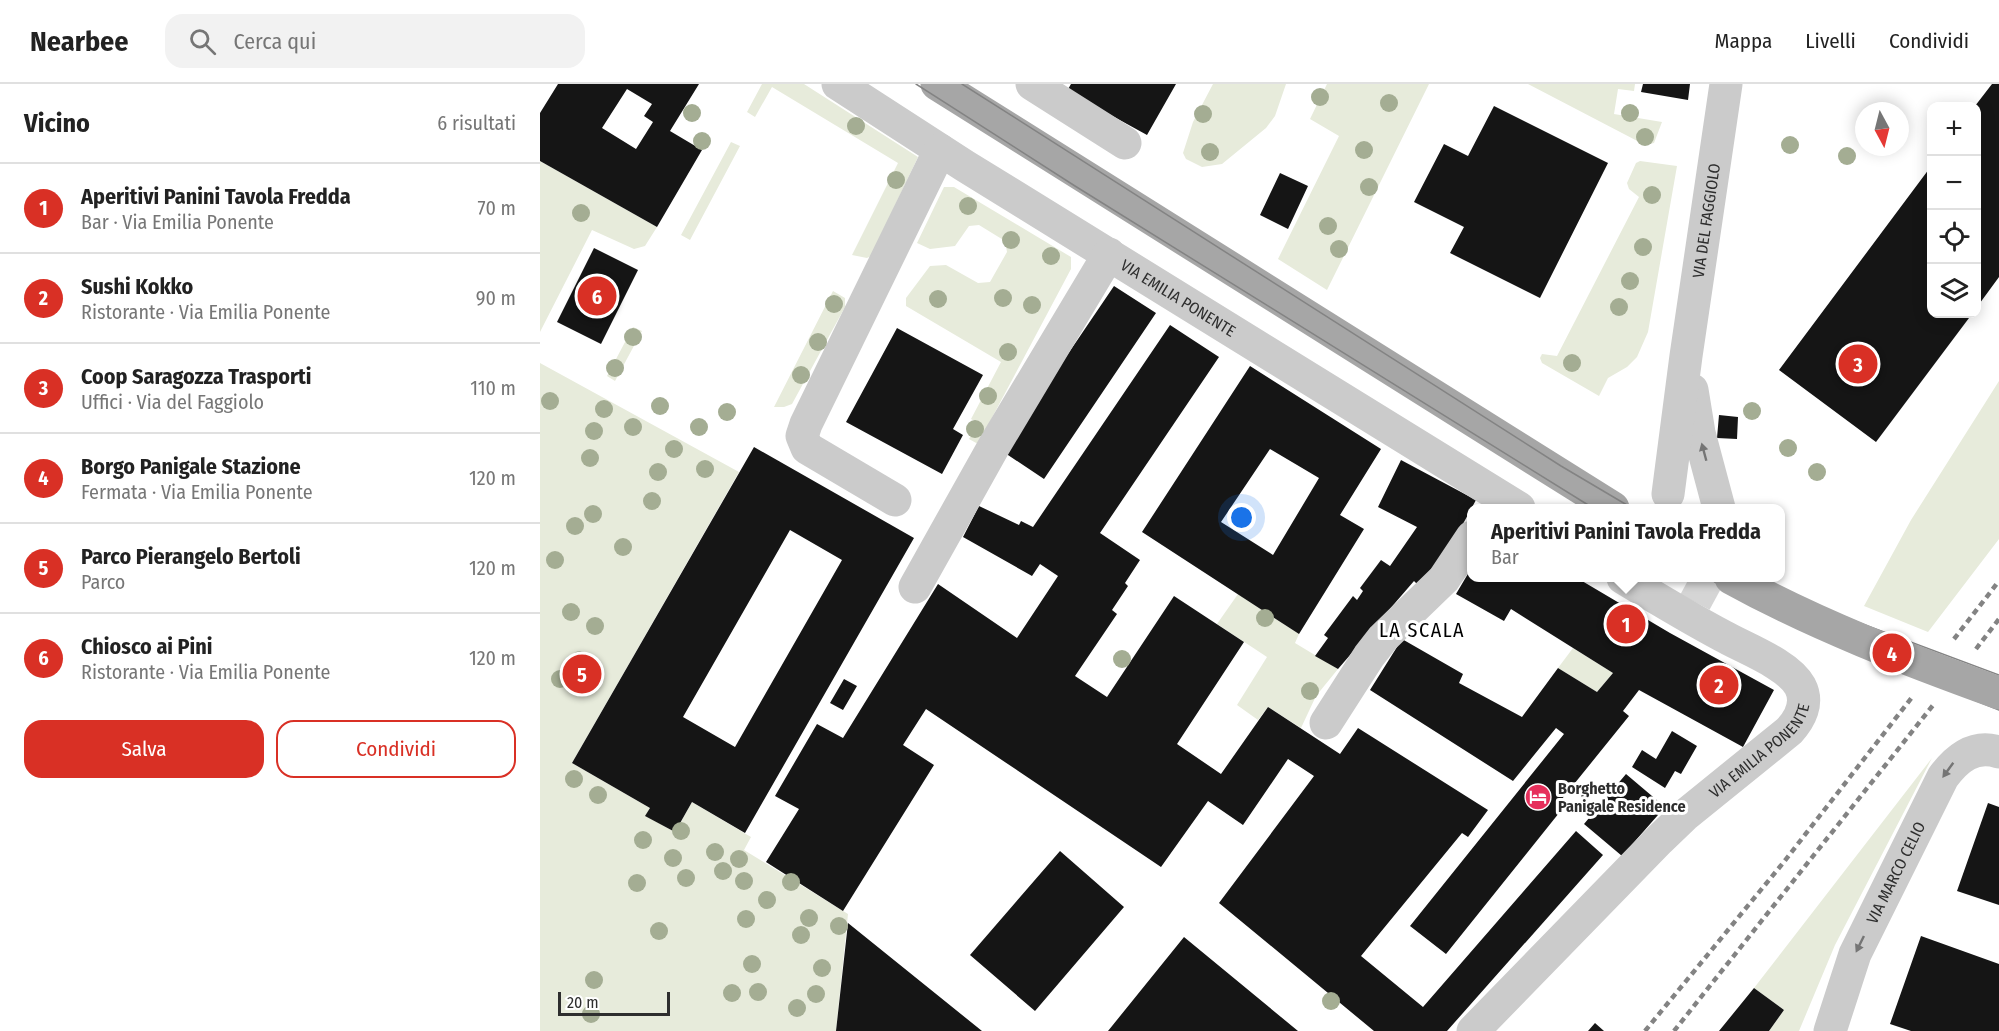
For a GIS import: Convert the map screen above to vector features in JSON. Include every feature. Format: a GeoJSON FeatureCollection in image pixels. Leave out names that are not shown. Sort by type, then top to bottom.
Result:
{"type":"FeatureCollection","features":[{"type":"Feature","properties":{"kind":"main road"},"geometry":{"type":"LineString","coordinates":[[937,84],[1606,504]]}},
{"type":"Feature","properties":{"kind":"main road"},"geometry":{"type":"LineString","coordinates":[[1739,582],[1892,653],[1999,693]]}},
{"type":"Feature","properties":{"kind":"street","name":"VIA EMILIA PONENTE"},"geometry":{"type":"LineString","coordinates":[[838,84],[1502,504]]}},
{"type":"Feature","properties":{"kind":"street"},"geometry":{"type":"LineString","coordinates":[[1032,84],[1125,143]]}},
{"type":"Feature","properties":{"kind":"street","name":"VIA DEL FAGGIOLO"},"geometry":{"type":"LineString","coordinates":[[1668,494],[1726,84]]}},
{"type":"Feature","properties":{"kind":"street"},"geometry":{"type":"LineString","coordinates":[[895,500],[807,448],[802,436],[940,150]]}},
{"type":"Feature","properties":{"kind":"street"},"geometry":{"type":"LineString","coordinates":[[915,587],[994,446],[1109,254]]}},
{"type":"Feature","properties":{"kind":"street","name":"VIA DEL FAGGIOLO"},"geometry":{"type":"LineString","coordinates":[[1686,356],[1699,433],[1718,504]]}},
{"type":"Feature","properties":{"kind":"street"},"geometry":{"type":"LineString","coordinates":[[1326,723],[1383,638],[1444,579],[1467,544]]}},
{"type":"Feature","properties":{"kind":"street","name":"VIA EMILIA PONENTE"},"geometry":{"type":"LineString","coordinates":[[1473,1031],[1529,971],[1684,816],[1789,731],[1799,720],[1804,696],[1794,677],[1690,608],[1634,582]]}},
{"type":"Feature","properties":{"kind":"street","name":"VIA MARCO CELIO"},"geometry":{"type":"LineString","coordinates":[[1830,1031],[1855,954],[1943,777],[1953,762],[1970,752],[1984,750],[1999,752]]}},
{"type":"Feature","properties":{"kind":"green space"},"geometry":{"type":"Polygon","coordinates":[[[762,84],[804,84],[918,157],[871,256],[867,258],[852,255],[898,163],[772,87],[755,117],[747,112],[762,84]]]}},
{"type":"Feature","properties":{"kind":"green space"},"geometry":{"type":"Polygon","coordinates":[[[1213,84],[1286,84],[1275,116],[1266,128],[1222,164],[1202,167],[1186,159],[1183,153],[1193,122],[1213,84]]]}},
{"type":"Feature","properties":{"kind":"green space"},"geometry":{"type":"Polygon","coordinates":[[[1327,84],[1429,84],[1327,290],[1278,259],[1339,136],[1310,119],[1327,84]]]}},
{"type":"Feature","properties":{"kind":"green space"},"geometry":{"type":"Polygon","coordinates":[[[1528,84],[1635,84],[1634,91],[1618,89],[1614,114],[1662,122],[1654,143],[1645,145],[1528,84]]]}},
{"type":"Feature","properties":{"kind":"green space"},"geometry":{"type":"Polygon","coordinates":[[[731,142],[740,146],[690,240],[681,235],[731,142]]]}},
{"type":"Feature","properties":{"kind":"green space"},"geometry":{"type":"Polygon","coordinates":[[[540,161],[657,227],[645,246],[634,249],[592,230],[540,332],[540,161]]]}},
{"type":"Feature","properties":{"kind":"green space"},"geometry":{"type":"Polygon","coordinates":[[[1640,161],[1677,166],[1648,332],[1637,357],[1627,367],[1608,378],[1599,396],[1542,363],[1540,358],[1542,354],[1557,356],[1639,197],[1629,189],[1627,183],[1636,163],[1640,161]]]}},
{"type":"Feature","properties":{"kind":"green space"},"geometry":{"type":"Polygon","coordinates":[[[944,187],[954,187],[1071,257],[1071,269],[978,444],[969,439],[978,423],[971,419],[1001,362],[906,306],[906,298],[930,266],[946,265],[978,283],[990,282],[1007,252],[1005,241],[979,225],[969,226],[955,246],[930,249],[917,243],[944,187]]]}},
{"type":"Feature","properties":{"kind":"green space"},"geometry":{"type":"Polygon","coordinates":[[[833,291],[845,298],[845,307],[792,404],[774,407],[833,291]]]}},
{"type":"Feature","properties":{"kind":"green space"},"geometry":{"type":"Polygon","coordinates":[[[633,327],[642,331],[615,381],[607,376],[633,327]]]}},
{"type":"Feature","properties":{"kind":"green space"},"geometry":{"type":"Polygon","coordinates":[[[540,363],[739,472],[572,763],[650,808],[646,816],[675,832],[692,802],[751,837],[744,850],[848,914],[836,1031],[540,1031],[540,363]]]}},
{"type":"Feature","properties":{"kind":"green space"},"geometry":{"type":"Polygon","coordinates":[[[1999,381],[1999,539],[1928,632],[1864,606],[1911,520],[1999,381]]]}},
{"type":"Feature","properties":{"kind":"green space"},"geometry":{"type":"Polygon","coordinates":[[[1238,594],[1299,634],[1295,643],[1338,669],[1316,696],[1301,728],[1268,707],[1258,720],[1237,705],[1267,657],[1217,624],[1238,594]]]}},
{"type":"Feature","properties":{"kind":"green space"},"geometry":{"type":"Polygon","coordinates":[[[1573,648],[1613,673],[1597,692],[1558,668],[1573,648]]]}},
{"type":"Feature","properties":{"kind":"green space"},"geometry":{"type":"Polygon","coordinates":[[[1932,758],[1835,945],[1799,1031],[1769,1031],[1784,1010],[1754,988],[1932,758]]]}},
{"type":"Feature","properties":{"kind":"building"},"geometry":{"type":"Polygon","coordinates":[[[558,84],[699,84],[670,131],[702,150],[657,227],[540,161],[540,113],[558,84]],[[627,89],[602,128],[636,149],[653,122],[644,116],[652,104],[627,89]]]}},
{"type":"Feature","properties":{"kind":"building"},"geometry":{"type":"Polygon","coordinates":[[[1071,84],[1176,84],[1147,135],[1067,91],[1071,84]]]}},
{"type":"Feature","properties":{"kind":"building"},"geometry":{"type":"Polygon","coordinates":[[[1643,84],[1690,84],[1688,100],[1641,92],[1643,84]]]}},
{"type":"Feature","properties":{"kind":"building"},"geometry":{"type":"Polygon","coordinates":[[[1992,84],[1999,84],[1999,277],[1981,302],[1981,102],[1978,102],[1992,84]]]}},
{"type":"Feature","properties":{"kind":"building"},"geometry":{"type":"Polygon","coordinates":[[[1494,106],[1608,163],[1540,298],[1450,253],[1464,227],[1414,202],[1444,144],[1468,156],[1494,106]]]}},
{"type":"Feature","properties":{"kind":"building"},"geometry":{"type":"Polygon","coordinates":[[[1927,172],[1927,318],[1969,318],[1876,442],[1779,370],[1927,172]]]}},
{"type":"Feature","properties":{"kind":"building"},"geometry":{"type":"Polygon","coordinates":[[[1280,173],[1308,186],[1288,229],[1260,215],[1280,173]]]}},
{"type":"Feature","properties":{"kind":"building"},"geometry":{"type":"Polygon","coordinates":[[[594,248],[638,270],[601,344],[557,322],[594,248]]]}},
{"type":"Feature","properties":{"kind":"building"},"geometry":{"type":"Polygon","coordinates":[[[1114,286],[1156,313],[1044,479],[1002,451],[1114,286]]]}},
{"type":"Feature","properties":{"kind":"building"},"geometry":{"type":"Polygon","coordinates":[[[1170,325],[1219,357],[1100,533],[1140,560],[1125,583],[1128,586],[1112,610],[1117,614],[1075,676],[1107,697],[1174,596],[1244,642],[1177,744],[1221,774],[1268,707],[1340,754],[1358,728],[1488,810],[1468,837],[1462,833],[1361,956],[1423,1007],[1576,831],[1603,855],[1447,1031],[1374,1031],[1219,903],[1314,776],[1288,759],[1243,825],[1208,801],[1161,867],[926,709],[903,745],[934,765],[843,911],[766,862],[799,809],[775,796],[817,724],[843,738],[938,584],[1017,638],[1058,576],[1040,564],[1032,576],[963,537],[979,506],[1019,525],[1021,521],[1033,527],[1170,325]]]}},
{"type":"Feature","properties":{"kind":"building"},"geometry":{"type":"Polygon","coordinates":[[[897,328],[983,375],[953,429],[963,435],[942,474],[846,422],[897,328]]]}},
{"type":"Feature","properties":{"kind":"building"},"geometry":{"type":"Polygon","coordinates":[[[1250,366],[1381,449],[1340,515],[1364,529],[1299,634],[1142,532],[1250,366]],[[1270,449],[1221,522],[1273,555],[1319,478],[1270,449]]]}},
{"type":"Feature","properties":{"kind":"building"},"geometry":{"type":"Polygon","coordinates":[[[1719,415],[1738,417],[1737,439],[1717,438],[1719,415]]]}},
{"type":"Feature","properties":{"kind":"building"},"geometry":{"type":"Polygon","coordinates":[[[754,447],[914,538],[745,833],[692,802],[675,832],[645,816],[650,808],[572,763],[754,447]],[[790,530],[683,717],[735,747],[842,560],[790,530]]]}},
{"type":"Feature","properties":{"kind":"building"},"geometry":{"type":"Polygon","coordinates":[[[1401,460],[1476,500],[1474,504],[1467,504],[1467,516],[1452,544],[1418,585],[1414,581],[1338,669],[1315,656],[1328,638],[1324,635],[1353,596],[1357,600],[1363,591],[1360,588],[1381,560],[1390,566],[1417,527],[1378,507],[1401,460]]]}},
{"type":"Feature","properties":{"kind":"building"},"geometry":{"type":"Polygon","coordinates":[[[1467,575],[1467,582],[1584,582],[1774,690],[1743,747],[1639,690],[1623,711],[1629,716],[1562,799],[1567,803],[1446,954],[1410,926],[1564,734],[1556,728],[1513,781],[1370,690],[1402,639],[1463,674],[1459,683],[1522,717],[1558,668],[1597,692],[1613,673],[1511,609],[1504,621],[1456,594],[1467,575]]]}},
{"type":"Feature","properties":{"kind":"building"},"geometry":{"type":"Polygon","coordinates":[[[844,679],[857,686],[843,710],[830,703],[844,679]]]}},
{"type":"Feature","properties":{"kind":"building"},"geometry":{"type":"Polygon","coordinates":[[[1672,731],[1697,746],[1681,774],[1675,771],[1665,788],[1632,767],[1642,750],[1656,759],[1672,731]]]}},
{"type":"Feature","properties":{"kind":"building"},"geometry":{"type":"Polygon","coordinates":[[[1626,774],[1665,807],[1622,856],[1584,824],[1626,774]]]}},
{"type":"Feature","properties":{"kind":"building"},"geometry":{"type":"Polygon","coordinates":[[[1988,803],[1999,807],[1999,905],[1957,891],[1988,803]]]}},
{"type":"Feature","properties":{"kind":"building"},"geometry":{"type":"Polygon","coordinates":[[[1060,851],[1124,907],[1035,1011],[970,955],[1060,851]]]}},
{"type":"Feature","properties":{"kind":"building"},"geometry":{"type":"Polygon","coordinates":[[[848,923],[982,1031],[836,1031],[848,923]]]}},
{"type":"Feature","properties":{"kind":"building"},"geometry":{"type":"Polygon","coordinates":[[[1921,936],[1999,964],[1999,1031],[1911,1031],[1890,1024],[1921,936]]]}},
{"type":"Feature","properties":{"kind":"building"},"geometry":{"type":"Polygon","coordinates":[[[1184,937],[1298,1031],[1108,1031],[1184,937]]]}},
{"type":"Feature","properties":{"kind":"building"},"geometry":{"type":"Polygon","coordinates":[[[1754,988],[1784,1010],[1769,1031],[1719,1031],[1754,988]]]}},
{"type":"Feature","properties":{"kind":"building"},"geometry":{"type":"Polygon","coordinates":[[[1595,1023],[1604,1031],[1588,1031],[1595,1023]]]}},
{"type":"Feature","properties":{"kind":"tunnel"},"geometry":{"type":"LineString","coordinates":[[1695,602],[1706,582]]}},
{"type":"Feature","properties":{"kind":"tram line"},"geometry":{"type":"LineString","coordinates":[[916,84],[1075,186],[1587,504]]}},
{"type":"Feature","properties":{"kind":"tram line"},"geometry":{"type":"LineString","coordinates":[[962,84],[1561,466],[1625,504]]}},
{"type":"Feature","properties":{"kind":"tram line"},"geometry":{"type":"LineString","coordinates":[[1715,582],[1815,633],[1999,710]]}},
{"type":"Feature","properties":{"kind":"tram line"},"geometry":{"type":"LineString","coordinates":[[1764,582],[1857,622],[1999,675]]}},
{"type":"Feature","properties":{"kind":"railway"},"geometry":{"type":"LineString","coordinates":[[1954,639],[1999,581]]}},
{"type":"Feature","properties":{"kind":"railway"},"geometry":{"type":"LineString","coordinates":[[1976,649],[1999,619]]}},
{"type":"Feature","properties":{"kind":"railway"},"geometry":{"type":"LineString","coordinates":[[1645,1031],[1783,863],[1913,696]]}},
{"type":"Feature","properties":{"kind":"railway"},"geometry":{"type":"LineString","coordinates":[[1674,1031],[1934,704]]}},
{"type":"Feature","properties":{"kind":"place","name":"Chiosco ai Pini"},"geometry":{"type":"Point","coordinates":[597,296]}},
{"type":"Feature","properties":{"kind":"place","name":"Coop Saragozza Trasporti"},"geometry":{"type":"Point","coordinates":[1858,364]}},
{"type":"Feature","properties":{"kind":"place","name":"Aperitivi Panini Tavola Fredda"},"geometry":{"type":"Point","coordinates":[1626,624]}},
{"type":"Feature","properties":{"kind":"place","name":"Borgo Panigale Stazione"},"geometry":{"type":"Point","coordinates":[1892,653]}},
{"type":"Feature","properties":{"kind":"place","name":"Parco Pierangelo Bertoli"},"geometry":{"type":"Point","coordinates":[582,674]}},
{"type":"Feature","properties":{"kind":"place","name":"Sushi Kokko"},"geometry":{"type":"Point","coordinates":[1719,685]}},
{"type":"Feature","properties":{"kind":"place","name":"Borghetto Panigale Residence"},"geometry":{"type":"Point","coordinates":[1538,797]}},
{"type":"Feature","properties":{"kind":"district","name":"LA SCALA"},"geometry":{"type":"Point","coordinates":[1422,630]}}]}
